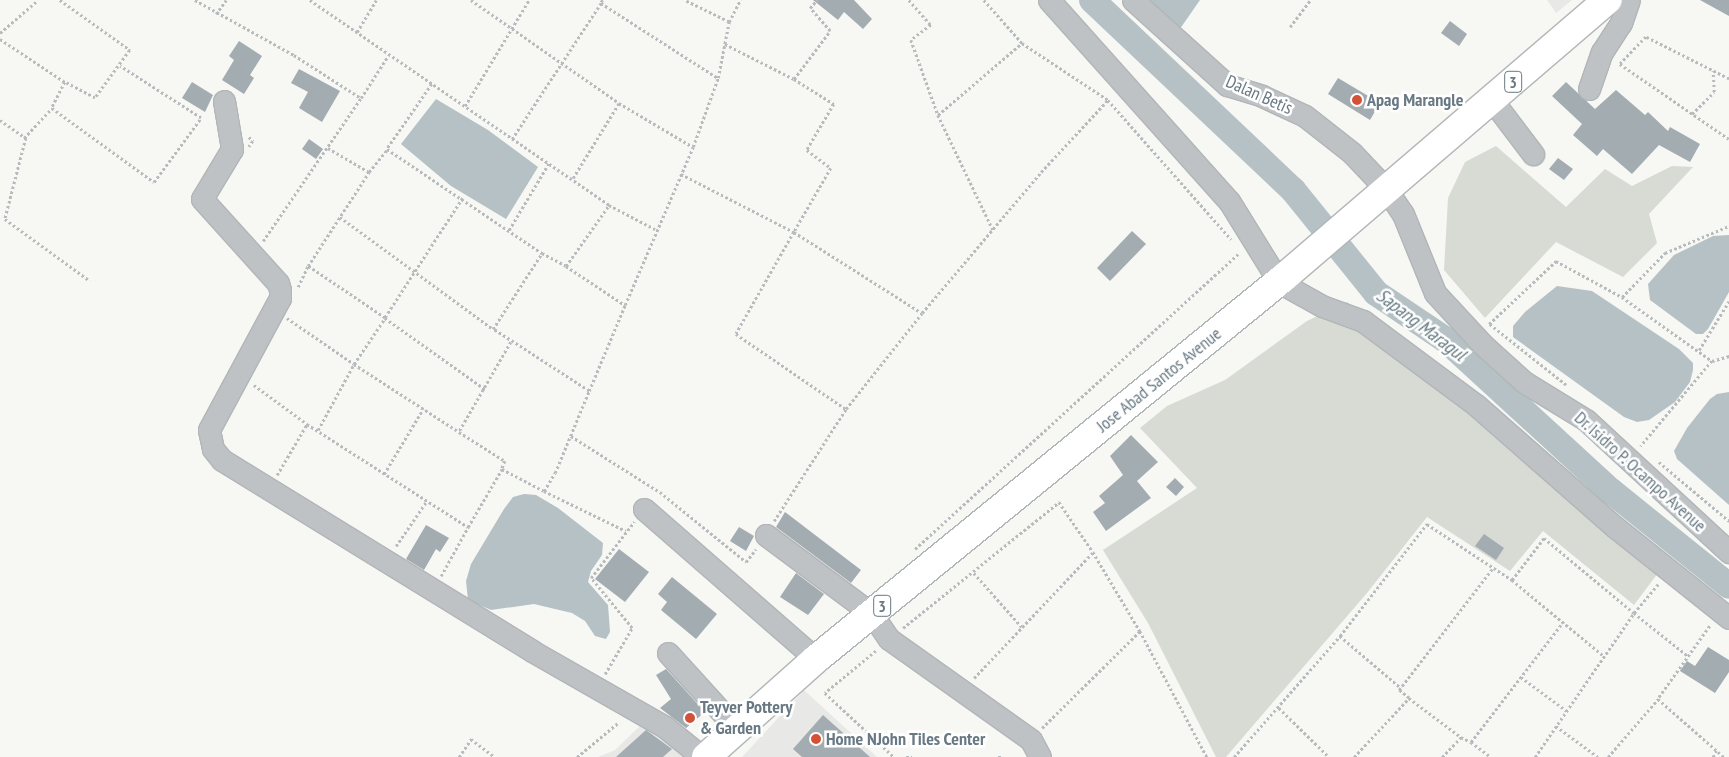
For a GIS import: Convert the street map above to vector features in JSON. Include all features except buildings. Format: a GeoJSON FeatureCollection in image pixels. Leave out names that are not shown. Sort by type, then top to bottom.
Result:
{"type":"FeatureCollection","features":[{"type":"Feature","properties":{"kind":"highway","name":"Jose Abad Santos Avenue"},"geometry":{"type":"LineString","coordinates":[[706,757],[816,660],[1280,281],[1378,195],[1608,0]]}},
{"type":"Feature","properties":{"kind":"street"},"geometry":{"type":"LineString","coordinates":[[1049,0],[1229,201],[1280,281],[1322,306],[1363,321],[1476,405],[1722,618]]}},
{"type":"Feature","properties":{"kind":"street","name":"Dalan Betis"},"geometry":{"type":"LineString","coordinates":[[1133,0],[1184,49],[1227,85],[1262,96],[1305,116],[1352,154],[1378,195]]}},
{"type":"Feature","properties":{"kind":"street"},"geometry":{"type":"LineString","coordinates":[[1589,89],[1602,52],[1620,24],[1629,0]]}},
{"type":"Feature","properties":{"kind":"street"},"geometry":{"type":"LineString","coordinates":[[1492,100],[1533,154]]}},
{"type":"Feature","properties":{"kind":"street"},"geometry":{"type":"LineString","coordinates":[[224,101],[240,144],[232,150],[202,199],[278,283],[280,298],[209,430],[213,450],[222,460],[516,641],[665,727],[702,757]]}},
{"type":"Feature","properties":{"kind":"street","name":"Dr. Isidro P. Ocampo Avenue"},"geometry":{"type":"LineString","coordinates":[[1378,195],[1403,214],[1435,293],[1482,344],[1524,382],[1586,420],[1729,552]]}},
{"type":"Feature","properties":{"kind":"street"},"geometry":{"type":"LineString","coordinates":[[643,518],[816,660]]}},
{"type":"Feature","properties":{"kind":"street"},"geometry":{"type":"LineString","coordinates":[[766,535],[872,614],[889,640],[1030,740],[1040,757]]}},
{"type":"Feature","properties":{"kind":"street"},"geometry":{"type":"LineString","coordinates":[[668,653],[737,729]]}},
{"type":"Feature","properties":{"kind":"path"},"geometry":{"type":"LineString","coordinates":[[0,33],[38,0]]}},
{"type":"Feature","properties":{"kind":"path"},"geometry":{"type":"LineString","coordinates":[[0,39],[65,82],[95,98],[130,50],[60,0]]}},
{"type":"Feature","properties":{"kind":"path"},"geometry":{"type":"LineString","coordinates":[[194,0],[216,14],[294,55],[361,98]]}},
{"type":"Feature","properties":{"kind":"path"},"geometry":{"type":"LineString","coordinates":[[216,14],[226,0]]}},
{"type":"Feature","properties":{"kind":"path"},"geometry":{"type":"LineString","coordinates":[[310,0],[512,139],[573,178],[609,205],[655,229]]}},
{"type":"Feature","properties":{"kind":"path"},"geometry":{"type":"LineString","coordinates":[[356,32],[376,0]]}},
{"type":"Feature","properties":{"kind":"path"},"geometry":{"type":"LineString","coordinates":[[471,0],[620,103],[693,147]]}},
{"type":"Feature","properties":{"kind":"path"},"geometry":{"type":"LineString","coordinates":[[465,106],[529,0]]}},
{"type":"Feature","properties":{"kind":"path"},"geometry":{"type":"LineString","coordinates":[[684,0],[729,22]]}},
{"type":"Feature","properties":{"kind":"path"},"geometry":{"type":"LineString","coordinates":[[544,491],[571,436],[655,229],[693,147],[718,78],[729,22],[740,0]]}},
{"type":"Feature","properties":{"kind":"path"},"geometry":{"type":"LineString","coordinates":[[794,79],[830,31],[810,8],[818,0]]}},
{"type":"Feature","properties":{"kind":"path"},"geometry":{"type":"LineString","coordinates":[[909,0],[932,25],[911,40],[938,115],[993,230]]}},
{"type":"Feature","properties":{"kind":"path"},"geometry":{"type":"LineString","coordinates":[[910,555],[1241,251],[1108,100],[1022,43],[984,0]]}},
{"type":"Feature","properties":{"kind":"path"},"geometry":{"type":"LineString","coordinates":[[1290,27],[1310,0]]}},
{"type":"Feature","properties":{"kind":"path"},"geometry":{"type":"LineString","coordinates":[[512,139],[560,61],[602,1],[718,78]]}},
{"type":"Feature","properties":{"kind":"path"},"geometry":{"type":"LineString","coordinates":[[1729,79],[1646,37],[1620,64],[1729,139]]}},
{"type":"Feature","properties":{"kind":"path"},"geometry":{"type":"LineString","coordinates":[[938,115],[1022,43]]}},
{"type":"Feature","properties":{"kind":"path"},"geometry":{"type":"LineString","coordinates":[[725,44],[794,79],[834,104],[807,150],[831,168],[736,334],[846,409]]}},
{"type":"Feature","properties":{"kind":"path"},"geometry":{"type":"LineString","coordinates":[[262,243],[328,148],[388,55]]}},
{"type":"Feature","properties":{"kind":"path"},"geometry":{"type":"LineString","coordinates":[[52,108],[154,182],[201,118],[120,66]]}},
{"type":"Feature","properties":{"kind":"path"},"geometry":{"type":"LineString","coordinates":[[1692,114],[1714,92],[1713,71]]}},
{"type":"Feature","properties":{"kind":"path"},"geometry":{"type":"LineString","coordinates":[[5,219],[24,138],[52,108],[65,82]]}},
{"type":"Feature","properties":{"kind":"path"},"geometry":{"type":"LineString","coordinates":[[294,284],[295,294],[308,266],[369,172],[432,84]]}},
{"type":"Feature","properties":{"kind":"path"},"geometry":{"type":"LineString","coordinates":[[571,436],[660,492],[746,562],[766,535],[846,409],[922,313],[1108,100]]}},
{"type":"Feature","properties":{"kind":"path"},"geometry":{"type":"LineString","coordinates":[[573,178],[620,103]]}},
{"type":"Feature","properties":{"kind":"path"},"geometry":{"type":"LineString","coordinates":[[0,120],[24,138]]}},
{"type":"Feature","properties":{"kind":"path"},"geometry":{"type":"LineString","coordinates":[[239,128],[253,141],[240,144],[239,128]]}},
{"type":"Feature","properties":{"kind":"path"},"geometry":{"type":"LineString","coordinates":[[328,148],[369,172]]}},
{"type":"Feature","properties":{"kind":"path"},"geometry":{"type":"LineString","coordinates":[[387,149],[463,198],[542,253],[566,266],[625,305]]}},
{"type":"Feature","properties":{"kind":"path"},"geometry":{"type":"LineString","coordinates":[[509,230],[549,163]]}},
{"type":"Feature","properties":{"kind":"path"},"geometry":{"type":"LineString","coordinates":[[681,174],[794,232],[922,313]]}},
{"type":"Feature","properties":{"kind":"path"},"geometry":{"type":"LineString","coordinates":[[318,431],[354,364],[417,271],[463,198]]}},
{"type":"Feature","properties":{"kind":"path"},"geometry":{"type":"LineString","coordinates":[[566,266],[609,205]]}},
{"type":"Feature","properties":{"kind":"path"},"geometry":{"type":"LineString","coordinates":[[0,215],[90,281]]}},
{"type":"Feature","properties":{"kind":"path"},"geometry":{"type":"LineString","coordinates":[[340,217],[417,271],[511,342],[589,391]]}},
{"type":"Feature","properties":{"kind":"path"},"geometry":{"type":"LineString","coordinates":[[1622,297],[1664,253],[1729,226]]}},
{"type":"Feature","properties":{"kind":"path"},"geometry":{"type":"LineString","coordinates":[[493,329],[542,253]]}},
{"type":"Feature","properties":{"kind":"path"},"geometry":{"type":"LineString","coordinates":[[1489,324],[1556,261],[1622,297],[1712,361]]}},
{"type":"Feature","properties":{"kind":"path"},"geometry":{"type":"LineString","coordinates":[[308,266],[485,388]]}},
{"type":"Feature","properties":{"kind":"path"},"geometry":{"type":"LineString","coordinates":[[1698,350],[1729,301]]}},
{"type":"Feature","properties":{"kind":"path"},"geometry":{"type":"LineString","coordinates":[[283,316],[422,409],[505,461],[439,579]]}},
{"type":"Feature","properties":{"kind":"path"},"geometry":{"type":"LineString","coordinates":[[459,432],[511,342]]}},
{"type":"Feature","properties":{"kind":"path"},"geometry":{"type":"LineString","coordinates":[[1641,446],[1712,361],[1729,356]]}},
{"type":"Feature","properties":{"kind":"path"},"geometry":{"type":"LineString","coordinates":[[248,381],[307,424],[426,502],[468,527]]}},
{"type":"Feature","properties":{"kind":"path"},"geometry":{"type":"LineString","coordinates":[[384,474],[422,409]]}},
{"type":"Feature","properties":{"kind":"path"},"geometry":{"type":"LineString","coordinates":[[272,483],[307,424]]}},
{"type":"Feature","properties":{"kind":"path"},"geometry":{"type":"LineString","coordinates":[[502,469],[626,531]]}},
{"type":"Feature","properties":{"kind":"path"},"geometry":{"type":"LineString","coordinates":[[393,551],[426,502]]}},
{"type":"Feature","properties":{"kind":"path"},"geometry":{"type":"LineString","coordinates":[[894,757],[825,693],[974,573],[1058,502],[1093,552],[1140,631],[1207,757]]}},
{"type":"Feature","properties":{"kind":"path"},"geometry":{"type":"LineString","coordinates":[[601,682],[632,628],[591,578],[626,531],[634,522],[643,518]]}},
{"type":"Feature","properties":{"kind":"path"},"geometry":{"type":"LineString","coordinates":[[1234,757],[1279,708],[1340,636],[1427,524],[1512,580],[1604,656]]}},
{"type":"Feature","properties":{"kind":"path"},"geometry":{"type":"LineString","coordinates":[[1512,580],[1544,538],[1688,656]]}},
{"type":"Feature","properties":{"kind":"path"},"geometry":{"type":"LineString","coordinates":[[961,692],[1093,552]]}},
{"type":"Feature","properties":{"kind":"path"},"geometry":{"type":"LineString","coordinates":[[1401,688],[1493,568]]}},
{"type":"Feature","properties":{"kind":"path"},"geometry":{"type":"LineString","coordinates":[[974,573],[1022,627]]}},
{"type":"Feature","properties":{"kind":"path"},"geometry":{"type":"LineString","coordinates":[[1535,757],[1634,613],[1664,577]]}},
{"type":"Feature","properties":{"kind":"path"},"geometry":{"type":"LineString","coordinates":[[1608,757],[1658,698],[1688,656],[1722,618]]}},
{"type":"Feature","properties":{"kind":"path"},"geometry":{"type":"LineString","coordinates":[[1471,742],[1563,622]]}},
{"type":"Feature","properties":{"kind":"path"},"geometry":{"type":"LineString","coordinates":[[1037,734],[1140,631]]}},
{"type":"Feature","properties":{"kind":"path"},"geometry":{"type":"LineString","coordinates":[[1340,636],[1401,688],[1399,690],[1490,757]]}},
{"type":"Feature","properties":{"kind":"path"},"geometry":{"type":"LineString","coordinates":[[1521,677],[1567,711]]}},
{"type":"Feature","properties":{"kind":"path"},"geometry":{"type":"LineString","coordinates":[[1354,757],[1409,698]]}},
{"type":"Feature","properties":{"kind":"path"},"geometry":{"type":"LineString","coordinates":[[1658,698],[1724,757]]}},
{"type":"Feature","properties":{"kind":"path"},"geometry":{"type":"LineString","coordinates":[[1279,708],[1330,757]]}},
{"type":"Feature","properties":{"kind":"path"},"geometry":{"type":"LineString","coordinates":[[577,757],[621,723],[613,718]]}},
{"type":"Feature","properties":{"kind":"path"},"geometry":{"type":"LineString","coordinates":[[1556,726],[1598,757]]}},
{"type":"Feature","properties":{"kind":"path"},"geometry":{"type":"LineString","coordinates":[[1442,757],[1461,737]]}},
{"type":"Feature","properties":{"kind":"path"},"geometry":{"type":"LineString","coordinates":[[458,757],[471,739],[495,757]]}},
{"type":"Feature","properties":{"kind":"path"},"geometry":{"type":"LineString","coordinates":[[1712,757],[1716,751]]}},
{"type":"Feature","properties":{"kind":"path"},"geometry":{"type":"LineString","coordinates":[[906,757],[912,757]]}},
{"type":"Feature","properties":{"kind":"shaded area"},"geometry":{"type":"Polygon","coordinates":[[[1137,0],[1200,0],[1175,36],[1137,0]]]}},
{"type":"Feature","properties":{"kind":"shaded area"},"geometry":{"type":"Polygon","coordinates":[[[1547,0],[1572,0],[1556,13],[1547,0]]]}},
{"type":"Feature","properties":{"kind":"shaded area"},"geometry":{"type":"Polygon","coordinates":[[[436,99],[488,130],[538,167],[506,219],[451,186],[401,144],[436,99]]]}},
{"type":"Feature","properties":{"kind":"shaded area"},"geometry":{"type":"Polygon","coordinates":[[[1496,146],[1566,207],[1605,169],[1632,186],[1672,166],[1693,167],[1649,214],[1657,243],[1623,277],[1556,242],[1485,318],[1444,270],[1448,198],[1465,162],[1496,146]]]}},
{"type":"Feature","properties":{"kind":"shaded area"},"geometry":{"type":"Polygon","coordinates":[[[1729,235],[1729,292],[1708,329],[1703,334],[1696,334],[1650,300],[1648,284],[1674,255],[1713,236],[1729,235]]]}},
{"type":"Feature","properties":{"kind":"shaded area"},"geometry":{"type":"Polygon","coordinates":[[[1557,286],[1592,291],[1679,349],[1693,363],[1693,370],[1690,382],[1675,402],[1649,420],[1637,422],[1624,417],[1513,337],[1513,326],[1525,312],[1557,286]]]}},
{"type":"Feature","properties":{"kind":"shaded area"},"geometry":{"type":"Polygon","coordinates":[[[1347,302],[1395,338],[1661,569],[1634,605],[1543,531],[1510,571],[1427,517],[1367,593],[1226,757],[1216,757],[1148,623],[1103,550],[1197,488],[1140,428],[1167,406],[1225,380],[1307,321],[1347,302]]]}},
{"type":"Feature","properties":{"kind":"shaded area"},"geometry":{"type":"Polygon","coordinates":[[[1729,392],[1729,505],[1677,459],[1674,451],[1687,428],[1710,399],[1717,394],[1729,392]]]}},
{"type":"Feature","properties":{"kind":"shaded area"},"geometry":{"type":"Polygon","coordinates":[[[524,494],[536,495],[558,508],[603,543],[602,555],[591,571],[588,582],[608,605],[610,632],[606,639],[595,636],[585,621],[572,613],[534,604],[491,610],[468,600],[466,581],[471,564],[513,497],[524,494]]]}},
{"type":"Feature","properties":{"kind":"shaded area"},"geometry":{"type":"Polygon","coordinates":[[[804,690],[877,757],[742,757],[804,690]]]}},
{"type":"Feature","properties":{"kind":"shaded area"},"geometry":{"type":"Polygon","coordinates":[[[645,721],[692,757],[598,757],[615,750],[645,721]]]}},
{"type":"Feature","properties":{"kind":"waterway","name":"Sapang Maragul"},"geometry":{"type":"LineString","coordinates":[[1092,0],[1293,190],[1376,293],[1446,340],[1611,491],[1729,586]]}},
{"type":"Feature","properties":{"kind":"place","name":"Apag Marangle"},"geometry":{"type":"Point","coordinates":[1357,100]}},
{"type":"Feature","properties":{"kind":"place","name":"Teyver Pottery & Garden"},"geometry":{"type":"Point","coordinates":[690,718]}},
{"type":"Feature","properties":{"kind":"place","name":"Home NJohn Tiles Center"},"geometry":{"type":"Point","coordinates":[816,739]}}]}
